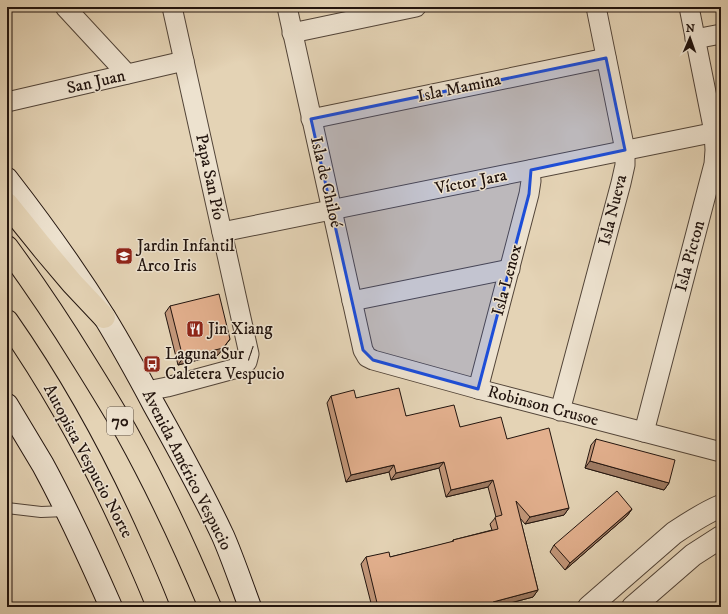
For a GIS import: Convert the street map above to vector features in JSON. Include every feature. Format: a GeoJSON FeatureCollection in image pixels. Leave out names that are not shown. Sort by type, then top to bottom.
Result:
{"type":"FeatureCollection","features":[{"type":"Feature","properties":{"kind":"highway"},"geometry":{"type":"LineString","coordinates":[[7,204],[72,283],[104,317]]}},
{"type":"Feature","properties":{"kind":"highway","name":"70"},"geometry":{"type":"LineString","coordinates":[[7,247],[55,314],[126,432],[154,484],[210,607]]}},
{"type":"Feature","properties":{"kind":"highway","name":"Autopista Vespucio Norte"},"geometry":{"type":"LineString","coordinates":[[7,321],[58,401],[92,462],[117,511],[158,607]]}},
{"type":"Feature","properties":{"kind":"main road","name":"Avenida Américo Vespucio"},"geometry":{"type":"LineString","coordinates":[[7,179],[81,280],[126,354],[199,488],[223,537],[250,607]]}},
{"type":"Feature","properties":{"kind":"main road"},"geometry":{"type":"LineString","coordinates":[[7,404],[43,466],[66,511],[94,569],[110,607]]}},
{"type":"Feature","properties":{"kind":"main road"},"geometry":{"type":"LineString","coordinates":[[589,607],[674,533],[705,513],[721,506]]}},
{"type":"Feature","properties":{"kind":"main road"},"geometry":{"type":"LineString","coordinates":[[633,607],[693,555],[721,537]]}},
{"type":"Feature","properties":{"kind":"street"},"geometry":{"type":"LineString","coordinates":[[65,7],[127,74]]}},
{"type":"Feature","properties":{"kind":"street","name":"Papa San Pío"},"geometry":{"type":"LineString","coordinates":[[147,391],[241,367],[247,362],[249,354],[172,7]]}},
{"type":"Feature","properties":{"kind":"street","name":"Isla de Chiloé"},"geometry":{"type":"LineString","coordinates":[[287,7],[363,350],[367,357]]}},
{"type":"Feature","properties":{"kind":"street"},"geometry":{"type":"LineString","coordinates":[[292,33],[416,7]]}},
{"type":"Feature","properties":{"kind":"street","name":"Isla Nueva"},"geometry":{"type":"LineString","coordinates":[[560,411],[625,165],[625,150],[596,7]]}},
{"type":"Feature","properties":{"kind":"street","name":"Isla Picton"},"geometry":{"type":"LineString","coordinates":[[644,432],[714,164],[718,132],[695,39],[689,7]]}},
{"type":"Feature","properties":{"kind":"street"},"geometry":{"type":"LineString","coordinates":[[695,39],[721,34]]}},
{"type":"Feature","properties":{"kind":"street","name":"Isla Mamina"},"geometry":{"type":"LineString","coordinates":[[311,119],[606,58]]}},
{"type":"Feature","properties":{"kind":"street","name":"San Juan"},"geometry":{"type":"LineString","coordinates":[[7,102],[184,61]]}},
{"type":"Feature","properties":{"kind":"street","name":"Víctor Jara"},"geometry":{"type":"LineString","coordinates":[[222,232],[718,132]]}},
{"type":"Feature","properties":{"kind":"street","name":"Isla Lenox"},"geometry":{"type":"LineString","coordinates":[[478,389],[531,188],[530,170]]}},
{"type":"Feature","properties":{"kind":"street"},"geometry":{"type":"LineString","coordinates":[[352,301],[510,269]]}},
{"type":"Feature","properties":{"kind":"street","name":"Robinson Crusoe"},"geometry":{"type":"LineString","coordinates":[[367,357],[372,360],[478,389],[721,452]]}},
{"type":"Feature","properties":{"kind":"lane"},"geometry":{"type":"LineString","coordinates":[[7,508],[41,512],[66,511]]}},
{"type":"Feature","properties":{"kind":"highlighted area"},"geometry":{"type":"Polygon","coordinates":[[[606,58],[625,150],[531,170],[529,194],[478,389],[373,360],[363,350],[311,119],[606,58]]]}},
{"type":"Feature","properties":{"kind":"building","name":"Jin Xiang"},"geometry":{"type":"Polygon","coordinates":[[[219,294],[230,339],[223,348],[183,358],[170,306],[219,294]]]}},
{"type":"Feature","properties":{"kind":"building"},"geometry":{"type":"Polygon","coordinates":[[[399,388],[406,416],[454,405],[460,427],[501,417],[507,439],[549,428],[569,508],[530,517],[516,501],[538,590],[493,602],[495,607],[378,607],[366,557],[389,552],[390,557],[498,529],[495,517],[502,515],[493,480],[451,490],[444,462],[396,473],[394,465],[351,475],[331,396],[354,390],[356,398],[399,388]]]}},
{"type":"Feature","properties":{"kind":"building"},"geometry":{"type":"Polygon","coordinates":[[[596,439],[675,460],[669,483],[590,461],[596,439]]]}},
{"type":"Feature","properties":{"kind":"building"},"geometry":{"type":"Polygon","coordinates":[[[617,491],[632,509],[570,563],[554,545],[617,491]]]}},
{"type":"Feature","properties":{"kind":"building"},"geometry":{"type":"Polygon","coordinates":[[[721,596],[721,607],[719,607],[721,596]]]}},
{"type":"Feature","properties":{"kind":"place","name":"Jardin Infantil Arco Iris"},"geometry":{"type":"Point","coordinates":[124,256]}},
{"type":"Feature","properties":{"kind":"place","name":"Jin Xiang"},"geometry":{"type":"Point","coordinates":[195,329]}},
{"type":"Feature","properties":{"kind":"place","name":"Laguna Sur / Caletera Vespucio"},"geometry":{"type":"Point","coordinates":[152,364]}}]}
